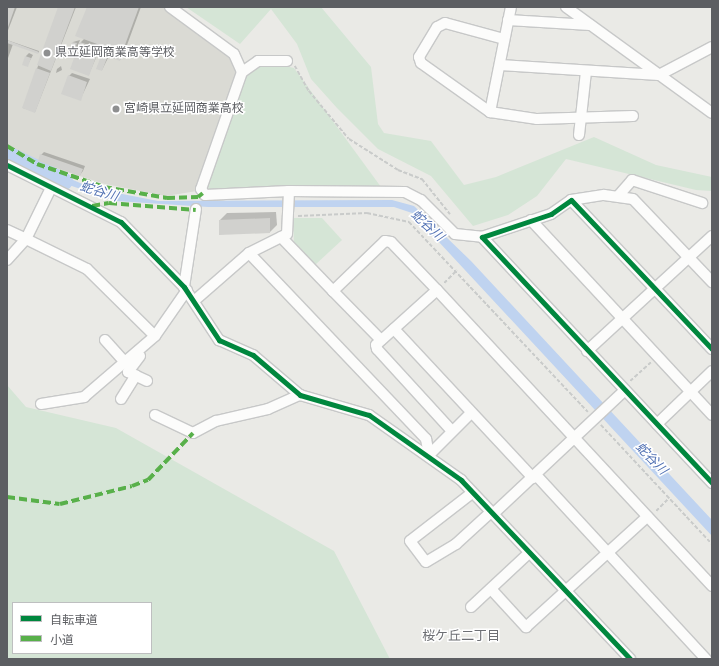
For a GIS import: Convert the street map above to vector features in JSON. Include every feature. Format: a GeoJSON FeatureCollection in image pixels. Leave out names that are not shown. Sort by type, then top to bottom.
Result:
{"type":"FeatureCollection","features":[{"type":"Feature","properties":{"kind":"street"},"geometry":{"type":"LineString","coordinates":[[170,7],[234,54],[242,72]]}},
{"type":"Feature","properties":{"kind":"street"},"geometry":{"type":"LineString","coordinates":[[490,112],[511,7]]}},
{"type":"Feature","properties":{"kind":"street"},"geometry":{"type":"LineString","coordinates":[[566,7],[712,113]]}},
{"type":"Feature","properties":{"kind":"street"},"geometry":{"type":"LineString","coordinates":[[508,20],[590,25]]}},
{"type":"Feature","properties":{"kind":"street"},"geometry":{"type":"LineString","coordinates":[[504,39],[445,23],[437,27],[419,57],[421,64],[490,112],[537,119],[581,116],[633,116]]}},
{"type":"Feature","properties":{"kind":"street"},"geometry":{"type":"LineString","coordinates":[[500,65],[586,72],[659,75],[712,47]]}},
{"type":"Feature","properties":{"kind":"street"},"geometry":{"type":"LineString","coordinates":[[287,61],[258,61],[242,72],[201,189],[205,196],[289,193],[405,192],[421,200],[455,234],[482,237],[551,214],[572,200],[619,195],[633,198],[712,282]]}},
{"type":"Feature","properties":{"kind":"street"},"geometry":{"type":"LineString","coordinates":[[579,135],[586,72]]}},
{"type":"Feature","properties":{"kind":"street"},"geometry":{"type":"LineString","coordinates":[[7,164],[51,188],[121,222],[186,289],[219,340],[253,355],[300,395],[369,415],[429,455],[472,492],[630,659]]}},
{"type":"Feature","properties":{"kind":"street"},"geometry":{"type":"LineString","coordinates":[[619,195],[632,180],[702,202]]}},
{"type":"Feature","properties":{"kind":"street"},"geometry":{"type":"LineString","coordinates":[[7,260],[26,239],[51,188]]}},
{"type":"Feature","properties":{"kind":"street"},"geometry":{"type":"LineString","coordinates":[[194,301],[249,253],[287,234],[289,193]]}},
{"type":"Feature","properties":{"kind":"street"},"geometry":{"type":"LineString","coordinates":[[572,200],[712,348]]}},
{"type":"Feature","properties":{"kind":"street"},"geometry":{"type":"LineString","coordinates":[[147,381],[128,372],[154,338],[186,289],[196,209]]}},
{"type":"Feature","properties":{"kind":"street"},"geometry":{"type":"LineString","coordinates":[[530,220],[712,415]]}},
{"type":"Feature","properties":{"kind":"street"},"geometry":{"type":"LineString","coordinates":[[7,230],[87,269],[154,338]]}},
{"type":"Feature","properties":{"kind":"street"},"geometry":{"type":"LineString","coordinates":[[588,350],[688,256],[712,236]]}},
{"type":"Feature","properties":{"kind":"street"},"geometry":{"type":"LineString","coordinates":[[281,237],[381,340]]}},
{"type":"Feature","properties":{"kind":"street"},"geometry":{"type":"LineString","coordinates":[[482,237],[712,483]]}},
{"type":"Feature","properties":{"kind":"street"},"geometry":{"type":"LineString","coordinates":[[333,291],[385,241],[391,242],[712,586]]}},
{"type":"Feature","properties":{"kind":"street"},"geometry":{"type":"LineString","coordinates":[[249,253],[426,439],[429,455]]}},
{"type":"Feature","properties":{"kind":"street"},"geometry":{"type":"LineString","coordinates":[[436,290],[381,340],[377,349],[451,430]]}},
{"type":"Feature","properties":{"kind":"street"},"geometry":{"type":"LineString","coordinates":[[394,329],[470,413],[609,553],[704,658],[712,650]]}},
{"type":"Feature","properties":{"kind":"street"},"geometry":{"type":"LineString","coordinates":[[41,404],[84,397],[154,338]]}},
{"type":"Feature","properties":{"kind":"street"},"geometry":{"type":"LineString","coordinates":[[105,340],[126,363]]}},
{"type":"Feature","properties":{"kind":"street"},"geometry":{"type":"LineString","coordinates":[[657,424],[712,371]]}},
{"type":"Feature","properties":{"kind":"street"},"geometry":{"type":"LineString","coordinates":[[121,399],[136,375]]}},
{"type":"Feature","properties":{"kind":"street"},"geometry":{"type":"LineString","coordinates":[[472,492],[410,540],[426,562],[456,544],[534,477],[596,419],[624,389]]}},
{"type":"Feature","properties":{"kind":"street"},"geometry":{"type":"LineString","coordinates":[[155,415],[193,433],[216,421],[268,409],[300,395]]}},
{"type":"Feature","properties":{"kind":"street"},"geometry":{"type":"LineString","coordinates":[[429,455],[451,430],[470,413]]}},
{"type":"Feature","properties":{"kind":"street"},"geometry":{"type":"LineString","coordinates":[[491,589],[526,627],[648,518]]}},
{"type":"Feature","properties":{"kind":"street"},"geometry":{"type":"LineString","coordinates":[[471,607],[529,553]]}},
{"type":"Feature","properties":{"kind":"path"},"geometry":{"type":"LineString","coordinates":[[287,61],[299,70],[310,91],[349,139],[398,170],[422,179],[455,221]]}},
{"type":"Feature","properties":{"kind":"path"},"geometry":{"type":"LineString","coordinates":[[288,213],[367,213],[396,217],[418,228],[712,544]]}},
{"type":"Feature","properties":{"kind":"path"},"geometry":{"type":"LineString","coordinates":[[436,290],[457,270]]}},
{"type":"Feature","properties":{"kind":"path"},"geometry":{"type":"LineString","coordinates":[[624,389],[657,356]]}},
{"type":"Feature","properties":{"kind":"path"},"geometry":{"type":"LineString","coordinates":[[648,518],[669,498]]}},
{"type":"Feature","properties":{"kind":"shaded area","name":"宮崎県立延岡商業高校"},"geometry":{"type":"Polygon","coordinates":[[[7,7],[164,7],[230,57],[238,74],[197,191],[166,196],[105,184],[38,163],[7,144],[7,7]]]}},
{"type":"Feature","properties":{"kind":"green space"},"geometry":{"type":"Polygon","coordinates":[[[186,7],[321,7],[371,67],[378,124],[384,133],[431,141],[464,185],[496,177],[594,137],[656,165],[712,177],[712,191],[696,190],[566,159],[537,196],[508,215],[473,226],[431,176],[378,149],[337,108],[311,79],[297,44],[271,9],[240,44],[186,7]]]}},
{"type":"Feature","properties":{"kind":"green space"},"geometry":{"type":"Polygon","coordinates":[[[272,63],[294,68],[381,187],[210,190],[206,185],[245,72],[272,63]]]}},
{"type":"Feature","properties":{"kind":"green space"},"geometry":{"type":"Polygon","coordinates":[[[293,218],[322,218],[342,240],[315,265],[294,244],[293,218]]]}},
{"type":"Feature","properties":{"kind":"green space"},"geometry":{"type":"Polygon","coordinates":[[[7,385],[26,407],[116,428],[334,551],[390,659],[7,659],[7,385]]]}},
{"type":"Feature","properties":{"kind":"water"},"geometry":{"type":"Polygon","coordinates":[[[7,152],[92,188],[158,201],[392,200],[414,206],[471,261],[712,520],[712,536],[412,213],[394,207],[208,207],[116,201],[60,182],[7,152]]]}},
{"type":"Feature","properties":{"kind":"building"},"geometry":{"type":"Polygon","coordinates":[[[7,7],[15,7],[7,30],[7,7]]]}},
{"type":"Feature","properties":{"kind":"building"},"geometry":{"type":"Polygon","coordinates":[[[58,7],[75,7],[51,71],[37,65],[58,7]]]}},
{"type":"Feature","properties":{"kind":"building"},"geometry":{"type":"Polygon","coordinates":[[[87,7],[139,7],[122,53],[75,36],[87,7]]]}},
{"type":"Feature","properties":{"kind":"building"},"geometry":{"type":"Polygon","coordinates":[[[7,40],[39,52],[38,54],[7,43],[7,40]]]}},
{"type":"Feature","properties":{"kind":"building"},"geometry":{"type":"Polygon","coordinates":[[[72,42],[77,43],[72,57],[67,56],[72,42]]]}},
{"type":"Feature","properties":{"kind":"building"},"geometry":{"type":"Polygon","coordinates":[[[80,42],[99,49],[89,76],[70,69],[80,42]]]}},
{"type":"Feature","properties":{"kind":"building"},"geometry":{"type":"Polygon","coordinates":[[[109,51],[122,56],[120,61],[107,56],[109,51]]]}},
{"type":"Feature","properties":{"kind":"building"},"geometry":{"type":"Polygon","coordinates":[[[25,56],[31,58],[28,67],[22,65],[25,56]]]}},
{"type":"Feature","properties":{"kind":"building"},"geometry":{"type":"Polygon","coordinates":[[[101,56],[107,58],[102,71],[96,69],[101,56]]]}},
{"type":"Feature","properties":{"kind":"building"},"geometry":{"type":"Polygon","coordinates":[[[36,68],[50,73],[35,113],[22,108],[36,68]]]}},
{"type":"Feature","properties":{"kind":"building"},"geometry":{"type":"Polygon","coordinates":[[[68,75],[87,82],[81,101],[61,94],[68,75]]]}},
{"type":"Feature","properties":{"kind":"building"},"geometry":{"type":"Polygon","coordinates":[[[40,154],[83,169],[80,176],[38,161],[40,154]]]}},
{"type":"Feature","properties":{"kind":"building"},"geometry":{"type":"Polygon","coordinates":[[[270,218],[270,233],[219,235],[219,220],[270,218]]]}},
{"type":"Feature","properties":{"kind":"waterway","name":"蛇谷川"},"geometry":{"type":"LineString","coordinates":[[7,154],[64,181]]}},
{"type":"Feature","properties":{"kind":"marked path"},"geometry":{"type":"LineString","coordinates":[[7,146],[37,164],[104,187],[167,198],[198,197],[203,193]]}},
{"type":"Feature","properties":{"kind":"marked path"},"geometry":{"type":"LineString","coordinates":[[92,206],[109,203],[196,210]]}},
{"type":"Feature","properties":{"kind":"marked path"},"geometry":{"type":"LineString","coordinates":[[7,497],[60,504],[132,486],[148,480],[193,433]]}},
{"type":"Feature","properties":{"kind":"cycle path"},"geometry":{"type":"LineString","coordinates":[[7,165],[121,222],[184,287],[219,340],[253,355],[300,395],[369,415],[461,480],[630,659]]}},
{"type":"Feature","properties":{"kind":"cycle path"},"geometry":{"type":"LineString","coordinates":[[712,349],[571,200],[551,214],[482,237],[712,483]]}},
{"type":"Feature","properties":{"kind":"place","name":"県立延岡商業高等学校"},"geometry":{"type":"Point","coordinates":[47,53]}},
{"type":"Feature","properties":{"kind":"place","name":"宮崎県立延岡商業高校"},"geometry":{"type":"Point","coordinates":[116,109]}},
{"type":"Feature","properties":{"kind":"district","name":"桜ケ丘二丁目"},"geometry":{"type":"Point","coordinates":[461,636]}}]}
